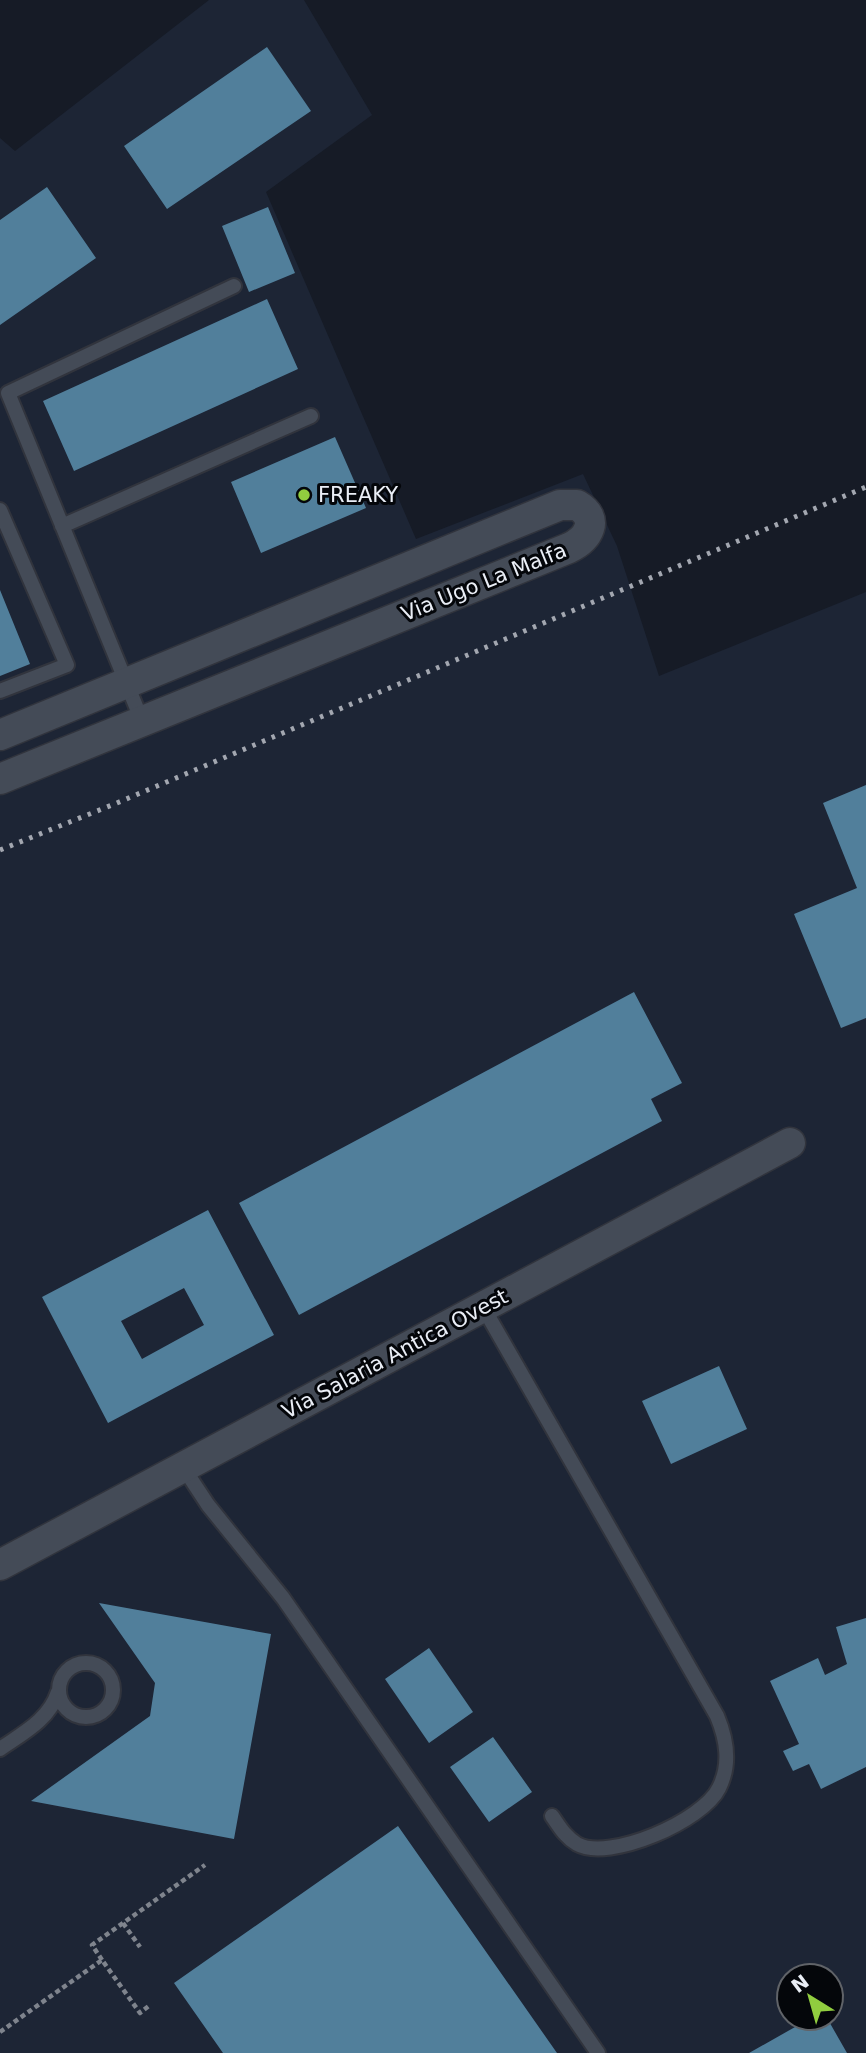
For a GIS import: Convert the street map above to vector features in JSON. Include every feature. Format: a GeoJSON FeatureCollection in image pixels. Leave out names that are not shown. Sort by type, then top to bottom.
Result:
{"type":"FeatureCollection","features":[{"type":"Feature","properties":{"kind":"street","name":"Via Ugo La Malfa"},"geometry":{"type":"LineString","coordinates":[[0,735],[560,505],[578,505],[589,517],[591,527],[586,538],[569,548],[0,779]]}},
{"type":"Feature","properties":{"kind":"street","name":"Via Salaria Antica Ovest"},"geometry":{"type":"LineString","coordinates":[[0,1564],[790,1143]]}},
{"type":"Feature","properties":{"kind":"lane"},"geometry":{"type":"LineString","coordinates":[[142,721],[8,393],[234,286]]}},
{"type":"Feature","properties":{"kind":"lane"},"geometry":{"type":"LineString","coordinates":[[62,526],[311,416]]}},
{"type":"Feature","properties":{"kind":"lane"},"geometry":{"type":"LineString","coordinates":[[0,510],[67,665],[0,691]]}},
{"type":"Feature","properties":{"kind":"lane"},"geometry":{"type":"LineString","coordinates":[[483,1307],[717,1716],[726,1743],[724,1772],[718,1790],[694,1815],[653,1834],[606,1850],[589,1849],[565,1834],[552,1816]]}},
{"type":"Feature","properties":{"kind":"lane"},"geometry":{"type":"LineString","coordinates":[[183,1467],[208,1505],[283,1598],[598,2053]]}},
{"type":"Feature","properties":{"kind":"lane"},"geometry":{"type":"LineString","coordinates":[[0,1749],[42,1720],[54,1704],[62,1675],[76,1664],[95,1664],[109,1675],[113,1693],[105,1709],[89,1717],[72,1714],[42,1720]]}},
{"type":"Feature","properties":{"kind":"lane"},"geometry":{"type":"LineString","coordinates":[[58,1692],[65,1708],[72,1714]]}},
{"type":"Feature","properties":{"kind":"path"},"geometry":{"type":"LineString","coordinates":[[150,2005],[140,2013],[92,1945],[205,1865]]}},
{"type":"Feature","properties":{"kind":"path"},"geometry":{"type":"LineString","coordinates":[[123,1923],[140,1947]]}},
{"type":"Feature","properties":{"kind":"path"},"geometry":{"type":"LineString","coordinates":[[0,2032],[102,1960]]}},
{"type":"Feature","properties":{"kind":"shaded area"},"geometry":{"type":"Polygon","coordinates":[[[209,0],[304,0],[372,115],[266,192],[416,539],[583,474],[617,546],[659,676],[866,592],[866,2053],[0,2053],[0,138],[15,151],[209,0]]]}},
{"type":"Feature","properties":{"kind":"building"},"geometry":{"type":"Polygon","coordinates":[[[267,47],[311,111],[167,209],[124,146],[267,47]]]}},
{"type":"Feature","properties":{"kind":"building"},"geometry":{"type":"Polygon","coordinates":[[[47,187],[96,258],[0,325],[0,220],[47,187]]]}},
{"type":"Feature","properties":{"kind":"building"},"geometry":{"type":"Polygon","coordinates":[[[268,207],[295,273],[249,292],[222,226],[268,207]]]}},
{"type":"Feature","properties":{"kind":"building"},"geometry":{"type":"Polygon","coordinates":[[[267,299],[298,369],[74,471],[43,401],[267,299]]]}},
{"type":"Feature","properties":{"kind":"building"},"geometry":{"type":"Polygon","coordinates":[[[335,437],[366,508],[261,553],[231,482],[335,437]]]}},
{"type":"Feature","properties":{"kind":"building"},"geometry":{"type":"Polygon","coordinates":[[[0,590],[30,664],[0,676],[0,590]]]}},
{"type":"Feature","properties":{"kind":"building"},"geometry":{"type":"Polygon","coordinates":[[[866,785],[866,1018],[841,1028],[794,914],[857,888],[823,803],[866,785]]]}},
{"type":"Feature","properties":{"kind":"building"},"geometry":{"type":"Polygon","coordinates":[[[634,992],[682,1083],[651,1099],[662,1121],[299,1315],[239,1203],[634,992]]]}},
{"type":"Feature","properties":{"kind":"building"},"geometry":{"type":"Polygon","coordinates":[[[208,1210],[274,1335],[108,1423],[42,1297],[208,1210]],[[184,1288],[121,1321],[142,1359],[204,1325],[184,1288]]]}},
{"type":"Feature","properties":{"kind":"building"},"geometry":{"type":"Polygon","coordinates":[[[719,1366],[747,1429],[671,1464],[642,1401],[719,1366]]]}},
{"type":"Feature","properties":{"kind":"building"},"geometry":{"type":"Polygon","coordinates":[[[99,1603],[271,1634],[234,1839],[31,1801],[150,1716],[155,1683],[99,1603]]]}},
{"type":"Feature","properties":{"kind":"building"},"geometry":{"type":"Polygon","coordinates":[[[866,1618],[866,1767],[821,1789],[809,1764],[793,1771],[783,1751],[799,1744],[770,1681],[818,1658],[825,1675],[847,1664],[836,1627],[866,1618]]]}},
{"type":"Feature","properties":{"kind":"building"},"geometry":{"type":"Polygon","coordinates":[[[429,1648],[473,1712],[429,1743],[385,1679],[429,1648]]]}},
{"type":"Feature","properties":{"kind":"building"},"geometry":{"type":"Polygon","coordinates":[[[493,1737],[532,1792],[489,1822],[450,1767],[493,1737]]]}},
{"type":"Feature","properties":{"kind":"building"},"geometry":{"type":"Polygon","coordinates":[[[398,1826],[557,2053],[223,2053],[174,1983],[398,1826]]]}},
{"type":"Feature","properties":{"kind":"building"},"geometry":{"type":"Polygon","coordinates":[[[786,2032],[835,2032],[847,2053],[749,2053],[786,2032]]]}},
{"type":"Feature","properties":{"kind":"railway"},"geometry":{"type":"LineString","coordinates":[[0,850],[866,487]]}},
{"type":"Feature","properties":{"kind":"place","name":"FREAKY"},"geometry":{"type":"Point","coordinates":[304,495]}}]}
